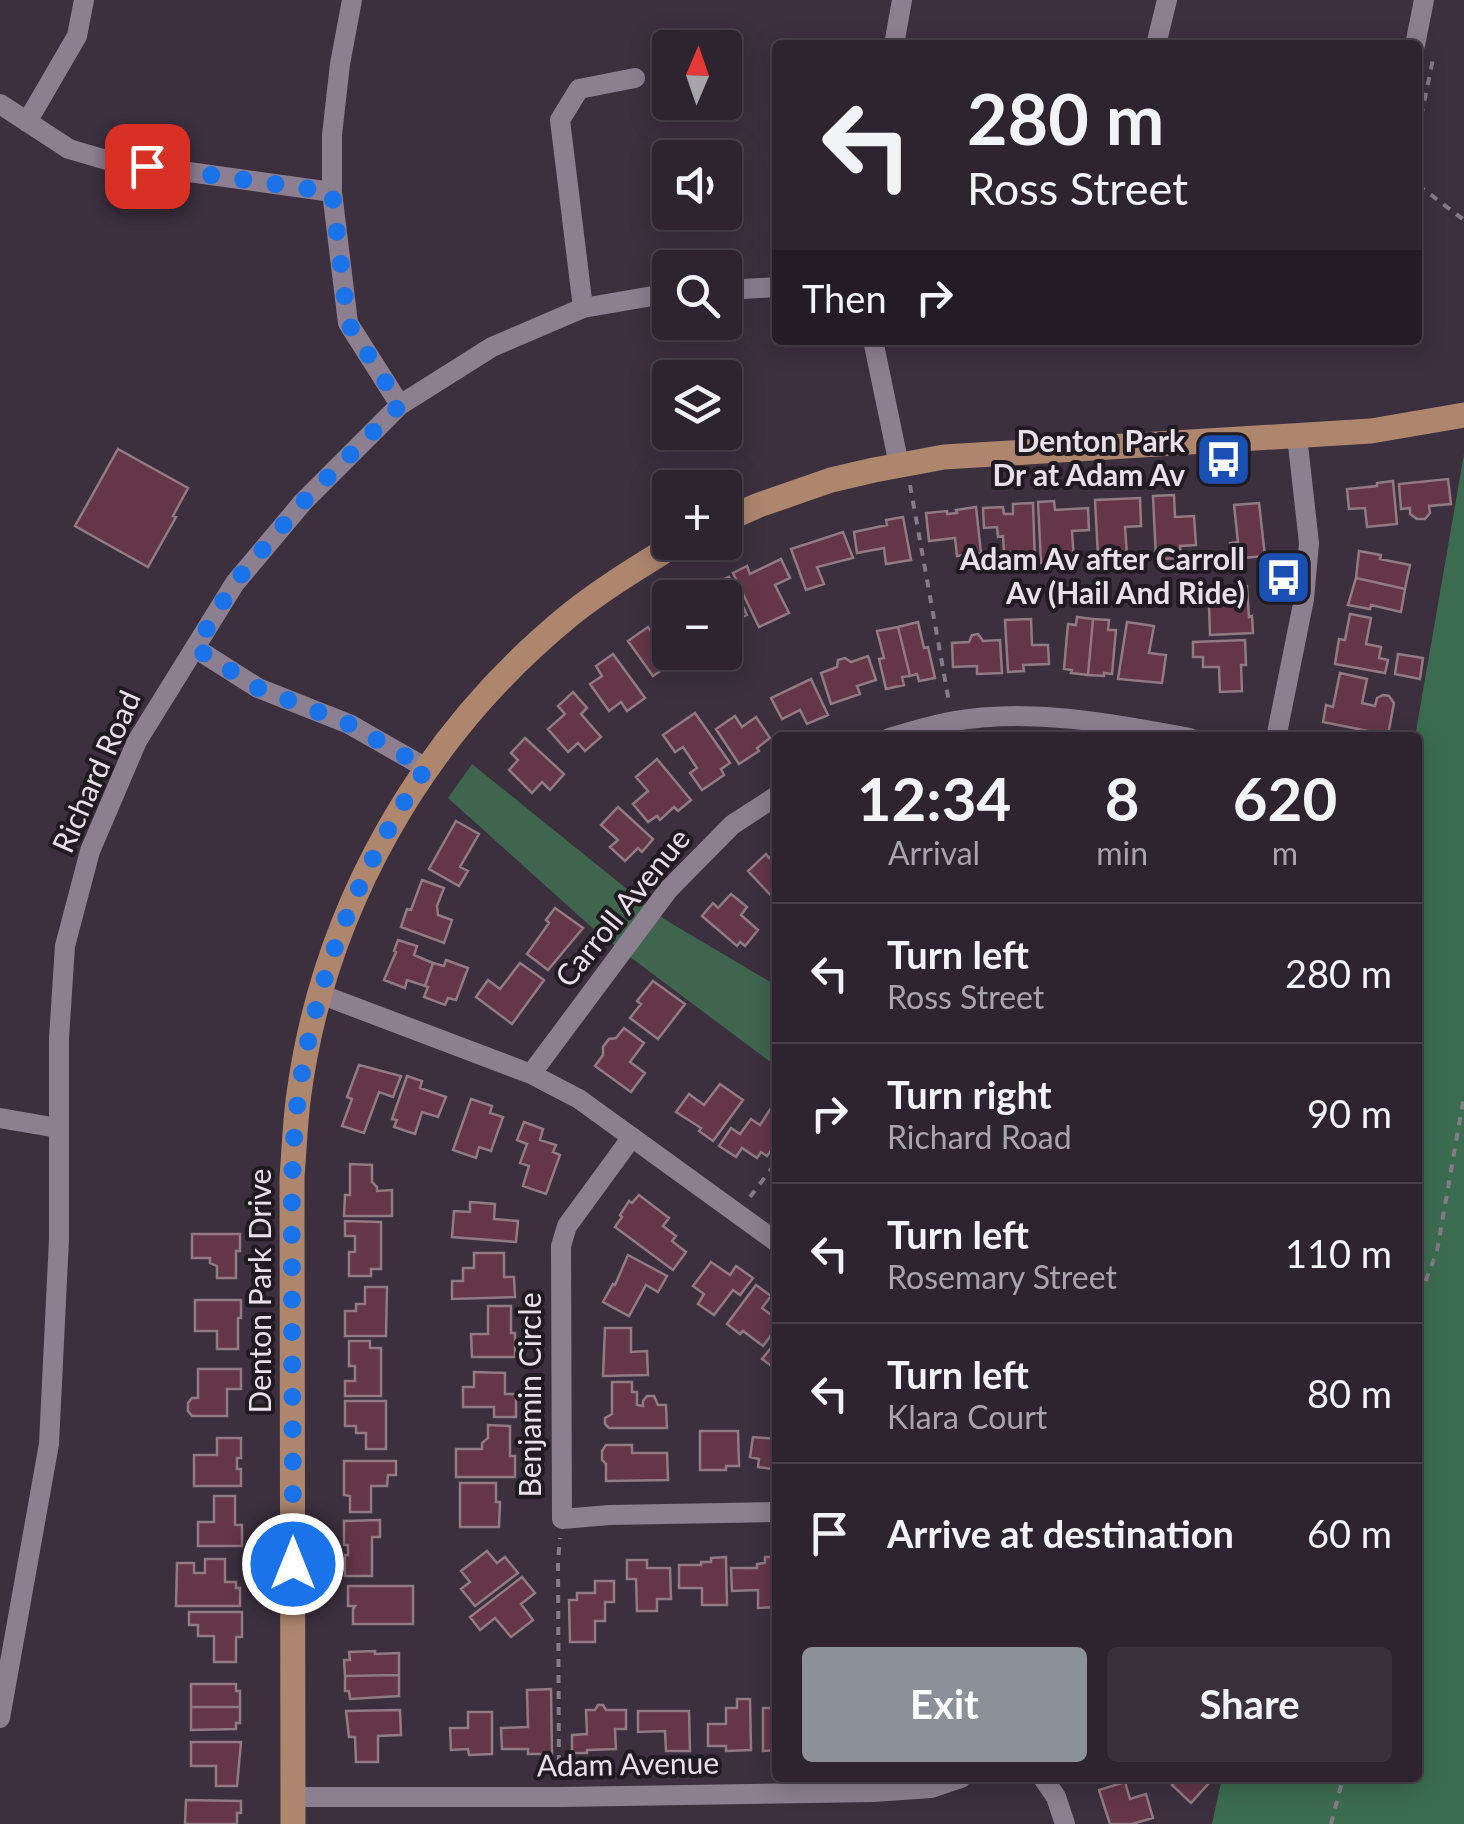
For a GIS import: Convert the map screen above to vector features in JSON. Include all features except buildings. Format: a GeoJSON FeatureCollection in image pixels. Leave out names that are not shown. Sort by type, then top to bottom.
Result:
{"type":"FeatureCollection","features":[{"type":"Feature","properties":{"kind":"main road"},"geometry":{"type":"LineString","coordinates":[[742,512],[831,480],[944,457],[1298,436],[1396,428],[1464,415]]}},
{"type":"Feature","properties":{"kind":"main road","name":"Denton Park Drive"},"geometry":{"type":"LineString","coordinates":[[293,1824],[292,1177],[298,1102],[320,994],[353,900],[384,836],[426,768],[473,708],[535,646],[608,586],[652,559]]}},
{"type":"Feature","properties":{"kind":"street"},"geometry":{"type":"LineString","coordinates":[[27,122],[76,36],[84,0]]}},
{"type":"Feature","properties":{"kind":"street"},"geometry":{"type":"LineString","coordinates":[[352,0],[332,135],[332,192],[348,323],[400,405]]}},
{"type":"Feature","properties":{"kind":"street"},"geometry":{"type":"LineString","coordinates":[[895,40],[902,0]]}},
{"type":"Feature","properties":{"kind":"street"},"geometry":{"type":"LineString","coordinates":[[1157,40],[1166,0]]}},
{"type":"Feature","properties":{"kind":"street"},"geometry":{"type":"LineString","coordinates":[[1424,0],[1425,47]]}},
{"type":"Feature","properties":{"kind":"street"},"geometry":{"type":"LineString","coordinates":[[583,308],[560,120],[578,89],[635,78]]}},
{"type":"Feature","properties":{"kind":"street"},"geometry":{"type":"LineString","coordinates":[[0,104],[69,148],[110,161],[332,192]]}},
{"type":"Feature","properties":{"kind":"street"},"geometry":{"type":"LineString","coordinates":[[742,289],[772,287]]}},
{"type":"Feature","properties":{"kind":"street","name":"Richard Road"},"geometry":{"type":"LineString","coordinates":[[0,1718],[49,1444],[59,1239],[59,1038],[65,946],[90,851],[137,741],[235,582],[303,502],[400,405],[492,347],[583,308],[652,295]]}},
{"type":"Feature","properties":{"kind":"street"},"geometry":{"type":"LineString","coordinates":[[874,345],[903,464]]}},
{"type":"Feature","properties":{"kind":"street"},"geometry":{"type":"LineString","coordinates":[[1277,732],[1304,599],[1308,543],[1298,436]]}},
{"type":"Feature","properties":{"kind":"street"},"geometry":{"type":"LineString","coordinates":[[195,648],[258,688],[349,724],[426,768]]}},
{"type":"Feature","properties":{"kind":"street"},"geometry":{"type":"LineString","coordinates":[[913,732],[952,722],[1032,716],[1106,722],[1158,732]]}},
{"type":"Feature","properties":{"kind":"street","name":"Carroll Avenue"},"geometry":{"type":"LineString","coordinates":[[531,1074],[668,890],[732,825],[772,799]]}},
{"type":"Feature","properties":{"kind":"street"},"geometry":{"type":"LineString","coordinates":[[320,994],[531,1074],[579,1098],[772,1238]]}},
{"type":"Feature","properties":{"kind":"street"},"geometry":{"type":"LineString","coordinates":[[0,1118],[58,1128]]}},
{"type":"Feature","properties":{"kind":"street","name":"Benjamin Circle"},"geometry":{"type":"LineString","coordinates":[[632,1137],[568,1226],[562,1246],[562,1518],[772,1512]]}},
{"type":"Feature","properties":{"kind":"street","name":"Adam Avenue"},"geometry":{"type":"LineString","coordinates":[[293,1797],[873,1792],[932,1788],[950,1782]]}},
{"type":"Feature","properties":{"kind":"street"},"geometry":{"type":"LineString","coordinates":[[1046,1782],[1056,1797],[1065,1824]]}},
{"type":"Feature","properties":{"kind":"path"},"geometry":{"type":"LineString","coordinates":[[1422,83],[1425,47]]}},
{"type":"Feature","properties":{"kind":"path"},"geometry":{"type":"LineString","coordinates":[[1422,187],[1464,220]]}},
{"type":"Feature","properties":{"kind":"path"},"geometry":{"type":"LineString","coordinates":[[903,464],[952,722]]}},
{"type":"Feature","properties":{"kind":"path"},"geometry":{"type":"LineString","coordinates":[[1422,1289],[1436,1251],[1464,1096]]}},
{"type":"Feature","properties":{"kind":"path"},"geometry":{"type":"LineString","coordinates":[[738,1213],[772,1168]]}},
{"type":"Feature","properties":{"kind":"path"},"geometry":{"type":"LineString","coordinates":[[560,1797],[558,1561],[562,1518]]}},
{"type":"Feature","properties":{"kind":"path"},"geometry":{"type":"LineString","coordinates":[[1331,1824],[1341,1782]]}},
{"type":"Feature","properties":{"kind":"green space"},"geometry":{"type":"Polygon","coordinates":[[[1464,454],[1464,1824],[1212,1824],[1221,1782],[1422,1782],[1422,732],[1416,732],[1464,454]]]}},
{"type":"Feature","properties":{"kind":"green space"},"geometry":{"type":"Polygon","coordinates":[[[472,764],[664,919],[772,983],[772,1063],[598,933],[448,798],[472,764]]]}},
{"type":"Feature","properties":{"kind":"place","name":"Denton Park Dr at Adam Av"},"geometry":{"type":"Point","coordinates":[1224,459]}},
{"type":"Feature","properties":{"kind":"place","name":"Adam Av after Carroll Av (Hail And Ride)"},"geometry":{"type":"Point","coordinates":[1284,577]}},
{"type":"Feature","properties":{"kind":"route"},"geometry":{"type":"LineString","coordinates":[[147,166],[332,192],[348,323],[400,405],[303,502],[235,582],[195,648],[258,688],[349,724],[426,768],[384,836],[353,900],[320,994],[304,1066],[292,1177],[293,1564]]}}]}
